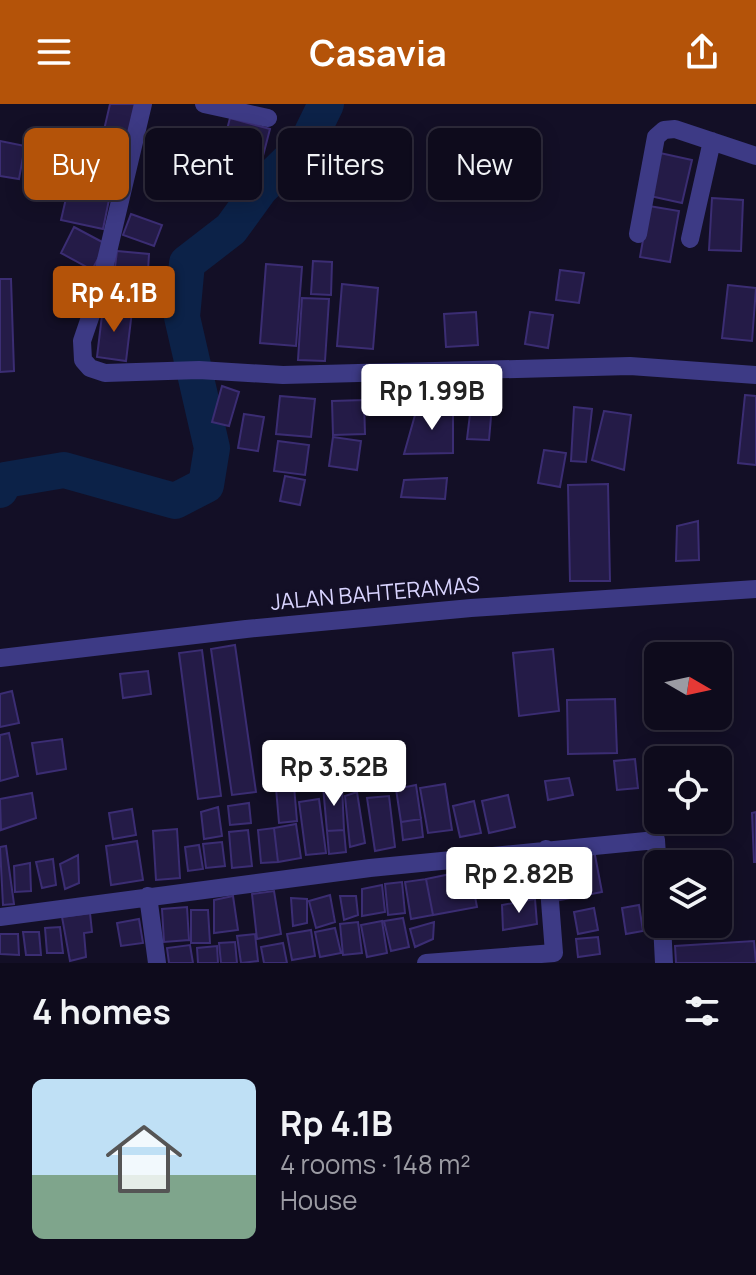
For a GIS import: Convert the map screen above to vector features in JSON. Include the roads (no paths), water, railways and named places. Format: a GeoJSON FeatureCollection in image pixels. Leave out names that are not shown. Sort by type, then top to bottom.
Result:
{"type":"FeatureCollection","features":[{"type":"Feature","properties":{"kind":"street"},"geometry":{"type":"LineString","coordinates":[[143,104],[82,350],[83,360],[90,368],[105,373],[199,370],[283,375],[630,366],[756,375]]}},
{"type":"Feature","properties":{"kind":"street"},"geometry":{"type":"LineString","coordinates":[[204,104],[268,118]]}},
{"type":"Feature","properties":{"kind":"street"},"geometry":{"type":"LineString","coordinates":[[638,234],[656,137],[664,130],[675,129],[756,156]]}},
{"type":"Feature","properties":{"kind":"street"},"geometry":{"type":"LineString","coordinates":[[690,239],[712,141]]}},
{"type":"Feature","properties":{"kind":"street","name":"JALAN BAHTERAMAS"},"geometry":{"type":"LineString","coordinates":[[0,658],[246,629],[471,608],[756,589]]}},
{"type":"Feature","properties":{"kind":"street"},"geometry":{"type":"LineString","coordinates":[[0,917],[148,896],[546,849],[656,840],[657,850]]}},
{"type":"Feature","properties":{"kind":"street"},"geometry":{"type":"LineString","coordinates":[[426,963],[555,958],[546,849]]}},
{"type":"Feature","properties":{"kind":"street"},"geometry":{"type":"LineString","coordinates":[[148,896],[157,963]]}},
{"type":"Feature","properties":{"kind":"street"},"geometry":{"type":"LineString","coordinates":[[663,938],[664,963]]}},
{"type":"Feature","properties":{"kind":"waterway"},"geometry":{"type":"LineString","coordinates":[[0,490],[5,480],[64,470],[175,501],[206,485],[212,448],[182,317],[187,263],[231,229],[260,189],[307,143],[326,104]]}}]}
